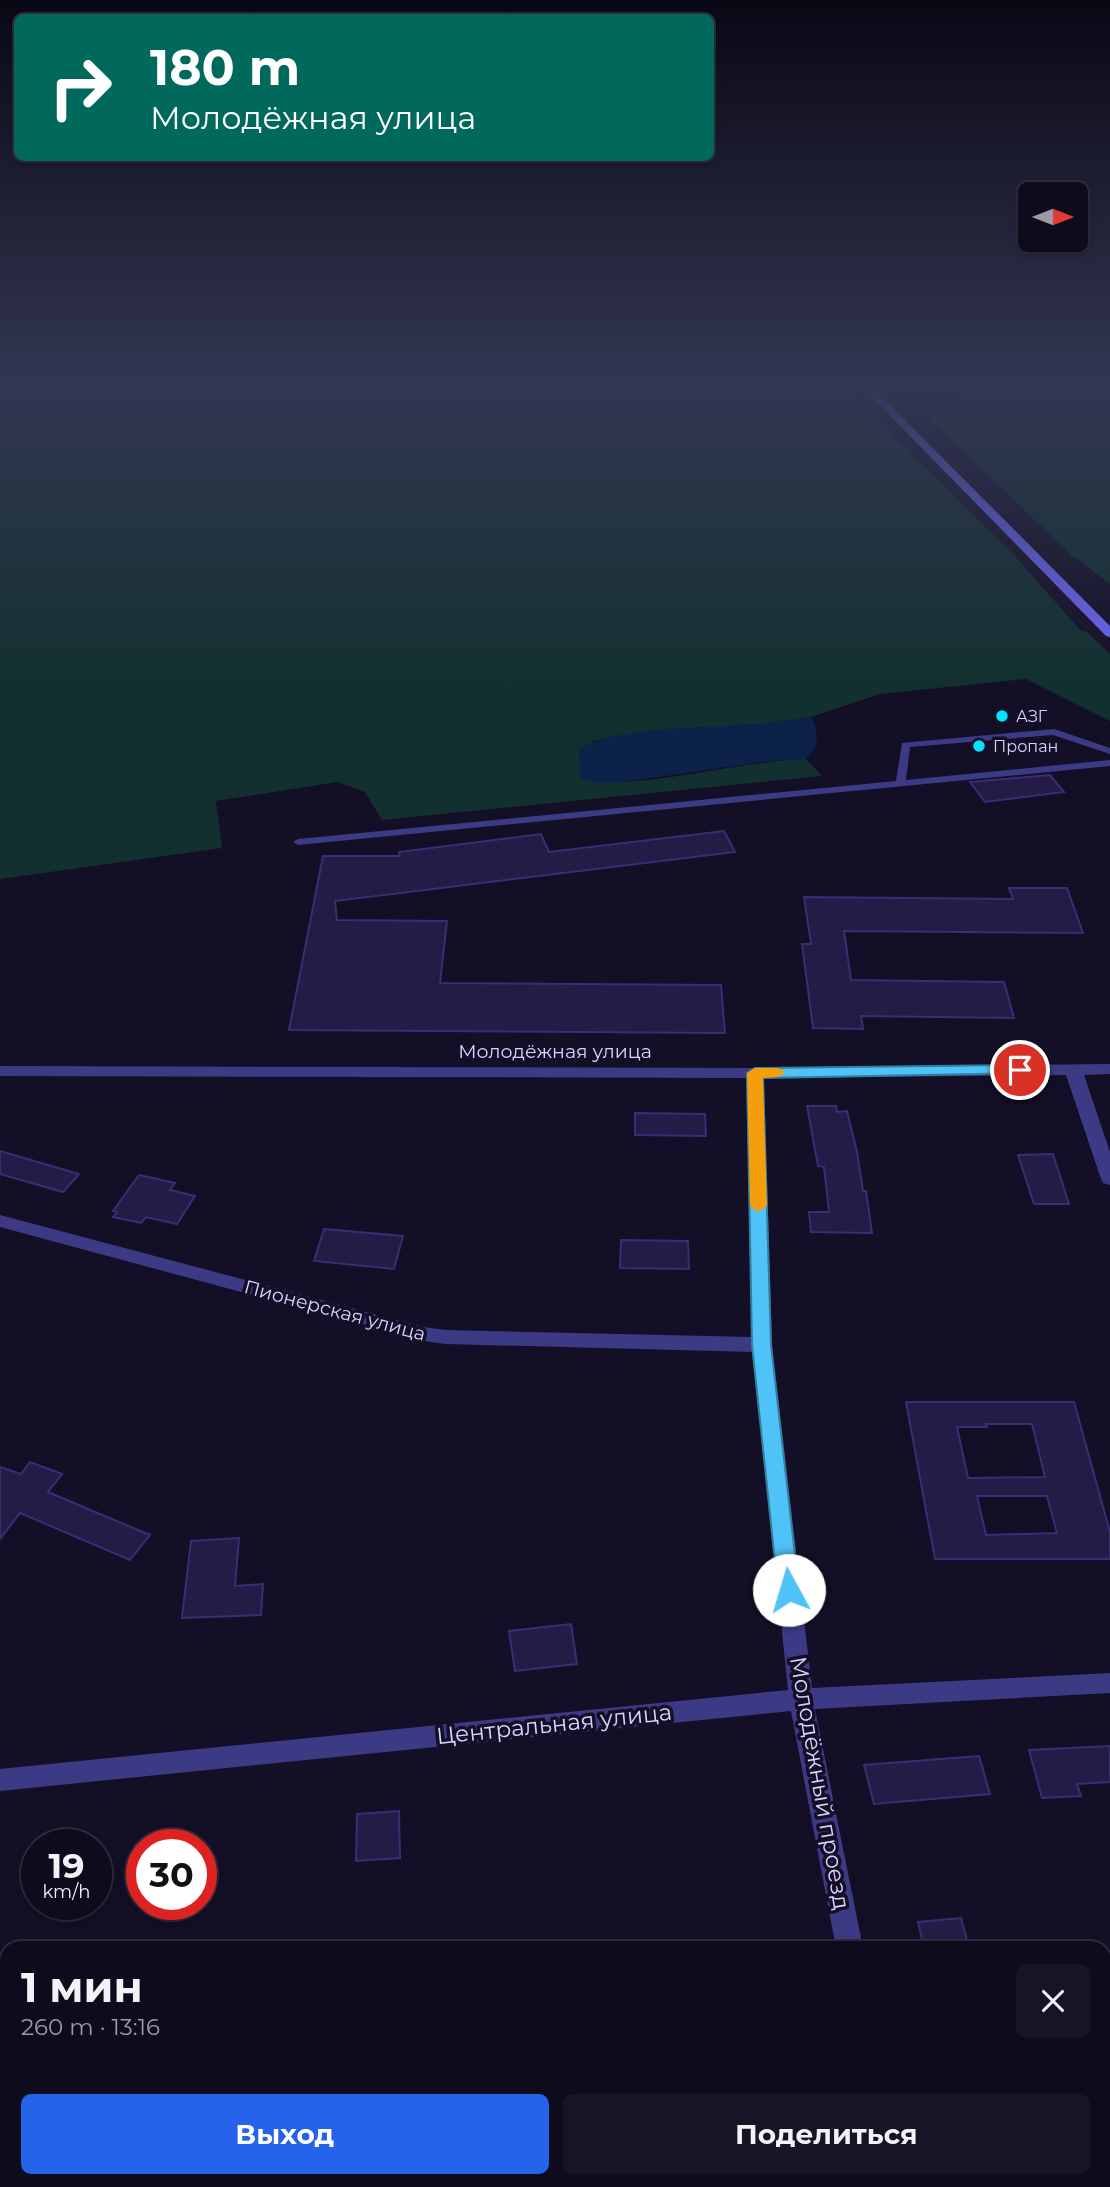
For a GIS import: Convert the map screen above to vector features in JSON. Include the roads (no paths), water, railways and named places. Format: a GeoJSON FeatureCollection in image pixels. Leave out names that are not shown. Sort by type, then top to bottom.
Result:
{"type":"FeatureCollection","features":[{"type":"Feature","properties":{"kind":"main road"},"geometry":{"type":"LineString","coordinates":[[964,485],[1110,633]]}},
{"type":"Feature","properties":{"kind":"street"},"geometry":{"type":"LineString","coordinates":[[1073,1069],[1110,1179]]}},
{"type":"Feature","properties":{"kind":"street","name":"Молодёжная улица"},"geometry":{"type":"LineString","coordinates":[[0,1071],[755,1073],[1110,1069]]}},
{"type":"Feature","properties":{"kind":"street","name":"Молодёжный проезд"},"geometry":{"type":"LineString","coordinates":[[755,1073],[762,1345],[801,1699],[849,1941]]}},
{"type":"Feature","properties":{"kind":"street","name":"Пионерская улица"},"geometry":{"type":"LineString","coordinates":[[0,1221],[423,1334],[446,1337],[762,1345]]}},
{"type":"Feature","properties":{"kind":"street","name":"Центральная улица"},"geometry":{"type":"LineString","coordinates":[[0,1780],[801,1699],[1110,1683]]}},
{"type":"Feature","properties":{"kind":"lane"},"geometry":{"type":"LineString","coordinates":[[901,783],[905,745],[1054,732],[1110,751]]}},
{"type":"Feature","properties":{"kind":"lane"},"geometry":{"type":"LineString","coordinates":[[298,842],[1110,763]]}},
{"type":"Feature","properties":{"kind":"water"},"geometry":{"type":"Polygon","coordinates":[[[811,717],[817,740],[806,759],[769,761],[617,783],[597,783],[580,779],[579,748],[597,741],[641,732],[811,717]]]}},
{"type":"Feature","properties":{"kind":"place","name":"АЗГ"},"geometry":{"type":"Point","coordinates":[1002,716]}},
{"type":"Feature","properties":{"kind":"place","name":"Пропан"},"geometry":{"type":"Point","coordinates":[979,746]}}]}
